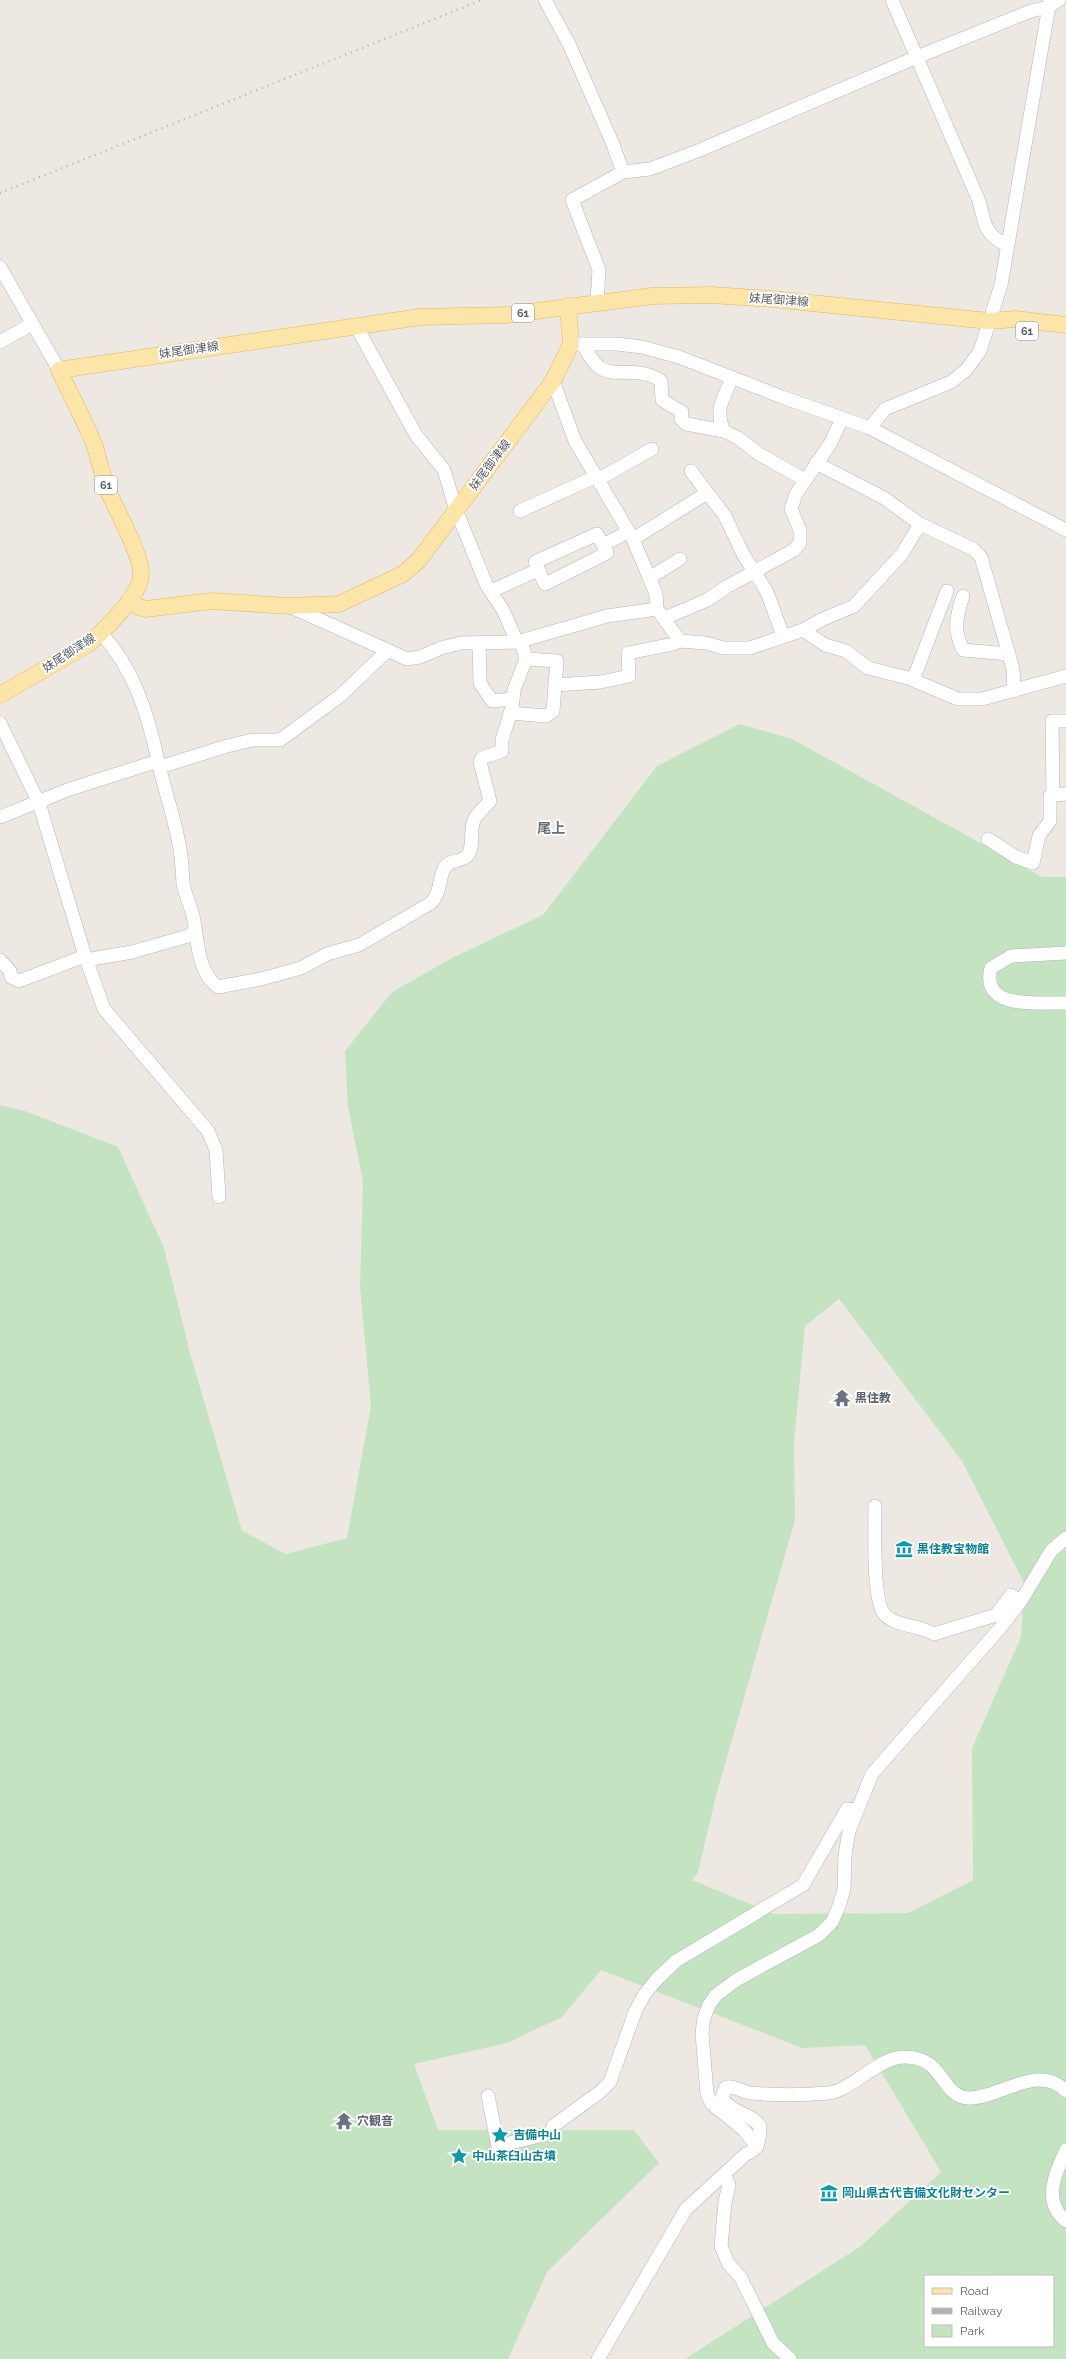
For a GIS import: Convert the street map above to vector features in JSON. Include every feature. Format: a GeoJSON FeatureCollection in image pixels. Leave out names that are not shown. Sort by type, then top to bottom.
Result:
{"type":"FeatureCollection","features":[{"type":"Feature","properties":{"kind":"main road","name":"妹尾御津線"},"geometry":{"type":"LineString","coordinates":[[0,695],[62,660],[101,633],[129,600],[136,590],[141,576],[140,561],[107,487],[93,444],[59,370],[420,317],[506,315],[652,296],[711,295],[772,298],[989,321],[1015,319],[1066,325]]}},
{"type":"Feature","properties":{"kind":"main road","name":"妹尾御津線"},"geometry":{"type":"LineString","coordinates":[[129,600],[138,607],[146,609],[212,602],[289,606],[339,604],[403,574],[419,560],[554,381],[577,344],[568,306]]}},
{"type":"Feature","properties":{"kind":"main road","name":"妹尾御津線"},"geometry":{"type":"LineString","coordinates":[[989,321],[1017,330],[1066,336]]}},
{"type":"Feature","properties":{"kind":"street"},"geometry":{"type":"LineString","coordinates":[[545,0],[569,44],[612,142],[623,172]]}},
{"type":"Feature","properties":{"kind":"street"},"geometry":{"type":"LineString","coordinates":[[892,0],[979,201],[987,229],[991,236],[1007,246]]}},
{"type":"Feature","properties":{"kind":"street"},"geometry":{"type":"LineString","coordinates":[[597,302],[598,270],[572,200],[623,172],[650,169],[700,150],[917,57],[1052,2]]}},
{"type":"Feature","properties":{"kind":"street"},"geometry":{"type":"LineString","coordinates":[[870,428],[885,409],[951,382],[966,370],[980,351],[1001,285],[1052,2]]}},
{"type":"Feature","properties":{"kind":"street"},"geometry":{"type":"LineString","coordinates":[[0,268],[59,370]]}},
{"type":"Feature","properties":{"kind":"street"},"geometry":{"type":"LineString","coordinates":[[0,342],[32,324]]}},
{"type":"Feature","properties":{"kind":"street"},"geometry":{"type":"LineString","coordinates":[[101,633],[116,649],[129,672],[146,713],[174,815],[183,864],[183,883],[194,920],[195,932],[204,969],[211,982],[218,987],[260,980],[301,968],[327,954],[359,945],[431,903],[438,895],[445,867],[450,862],[462,860],[471,848],[474,820],[490,797],[483,779],[480,762],[482,758],[502,751],[502,740],[510,713],[514,690],[526,659],[503,610],[491,591],[456,510],[444,470],[416,435],[356,326]]}},
{"type":"Feature","properties":{"kind":"street"},"geometry":{"type":"LineString","coordinates":[[577,344],[617,344],[642,347],[679,356],[732,378],[870,428],[1066,530]]}},
{"type":"Feature","properties":{"kind":"street"},"geometry":{"type":"LineString","coordinates":[[577,344],[603,369],[635,371],[654,376],[661,381],[662,400],[682,412],[681,419],[686,424],[724,431],[738,438],[759,454],[805,480]]}},
{"type":"Feature","properties":{"kind":"street"},"geometry":{"type":"LineString","coordinates":[[724,431],[718,418],[719,410],[732,378]]}},
{"type":"Feature","properties":{"kind":"street"},"geometry":{"type":"LineString","coordinates":[[554,381],[575,442],[598,478],[630,536],[656,594],[661,613],[680,641]]}},
{"type":"Feature","properties":{"kind":"street"},"geometry":{"type":"LineString","coordinates":[[289,606],[407,659],[420,657],[441,648],[461,643],[519,642],[607,616],[661,613],[707,600],[755,571],[794,550],[800,543],[800,530],[792,509],[796,494],[830,444],[842,419]]}},
{"type":"Feature","properties":{"kind":"street"},"geometry":{"type":"LineString","coordinates":[[520,511],[598,478],[652,449]]}},
{"type":"Feature","properties":{"kind":"street"},"geometry":{"type":"LineString","coordinates":[[816,463],[884,498],[920,524],[973,549],[981,557],[1013,668],[1014,691]]}},
{"type":"Feature","properties":{"kind":"street"},"geometry":{"type":"LineString","coordinates":[[691,471],[725,516],[743,554],[767,592],[783,636]]}},
{"type":"Feature","properties":{"kind":"street"},"geometry":{"type":"LineString","coordinates":[[603,545],[630,536],[707,493]]}},
{"type":"Feature","properties":{"kind":"street"},"geometry":{"type":"LineString","coordinates":[[555,685],[601,682],[629,676],[628,653],[673,644],[680,641],[706,644],[723,648],[750,648],[803,630],[822,619],[854,606],[902,554],[920,524]]}},
{"type":"Feature","properties":{"kind":"street"},"geometry":{"type":"LineString","coordinates":[[597,534],[607,553],[545,584],[538,570],[535,562],[597,534]]}},
{"type":"Feature","properties":{"kind":"street"},"geometry":{"type":"LineString","coordinates":[[649,578],[680,558]]}},
{"type":"Feature","properties":{"kind":"street"},"geometry":{"type":"LineString","coordinates":[[491,591],[538,570]]}},
{"type":"Feature","properties":{"kind":"street"},"geometry":{"type":"LineString","coordinates":[[913,680],[947,591]]}},
{"type":"Feature","properties":{"kind":"street"},"geometry":{"type":"LineString","coordinates":[[963,596],[956,624],[956,636],[963,650],[1008,654]]}},
{"type":"Feature","properties":{"kind":"street"},"geometry":{"type":"LineString","coordinates":[[803,630],[825,645],[846,651],[868,668],[913,680],[958,699],[982,699],[1066,676]]}},
{"type":"Feature","properties":{"kind":"street"},"geometry":{"type":"LineString","coordinates":[[479,643],[480,683],[492,701],[513,699]]}},
{"type":"Feature","properties":{"kind":"street"},"geometry":{"type":"LineString","coordinates":[[0,817],[39,803],[70,789],[159,764],[253,740],[280,740],[340,696],[387,651]]}},
{"type":"Feature","properties":{"kind":"street"},"geometry":{"type":"LineString","coordinates":[[510,713],[550,715],[553,711],[557,661],[526,659]]}},
{"type":"Feature","properties":{"kind":"street"},"geometry":{"type":"LineString","coordinates":[[988,839],[1016,857],[1033,863],[1039,836],[1050,820],[1050,796],[1060,794],[1052,721],[1066,721]]}},
{"type":"Feature","properties":{"kind":"street"},"geometry":{"type":"LineString","coordinates":[[0,723],[39,803],[86,958],[104,1009],[208,1131],[216,1150],[219,1197]]}},
{"type":"Feature","properties":{"kind":"street"},"geometry":{"type":"LineString","coordinates":[[0,960],[10,971],[12,977],[19,981],[86,958],[132,952],[188,936],[195,932]]}},
{"type":"Feature","properties":{"kind":"street"},"geometry":{"type":"LineString","coordinates":[[1066,953],[1011,956],[991,968],[989,978],[992,987],[1007,1001],[1066,1003]]}},
{"type":"Feature","properties":{"kind":"street"},"geometry":{"type":"LineString","coordinates":[[875,1506],[877,1599],[886,1616],[909,1626],[927,1630],[934,1634],[996,1615],[1011,1595],[1021,1601]]}},
{"type":"Feature","properties":{"kind":"street"},"geometry":{"type":"LineString","coordinates":[[758,2147],[744,2130],[712,2104],[707,2094],[702,2033],[704,2018],[709,2005],[716,1995],[738,1980],[819,1935],[832,1922],[844,1889],[845,1855],[849,1831],[872,1774],[886,1756],[968,1667],[1021,1601],[1051,1551],[1066,1538]]}},
{"type":"Feature","properties":{"kind":"street"},"geometry":{"type":"LineString","coordinates":[[488,2096],[498,2146],[551,2133],[553,2126],[600,2092],[610,2082],[635,2012],[644,1994],[657,1979],[676,1961],[803,1885],[847,1810],[857,1810]]}},
{"type":"Feature","properties":{"kind":"street"},"geometry":{"type":"LineString","coordinates":[[598,2359],[686,2209],[746,2154],[753,2152],[758,2147],[760,2126],[752,2117],[725,2104],[722,2097],[726,2087],[733,2087],[750,2093],[830,2093],[889,2061],[907,2057],[928,2062],[939,2072],[950,2090],[967,2098],[986,2096],[1026,2081],[1037,2080],[1056,2084],[1066,2091]]}},
{"type":"Feature","properties":{"kind":"street"},"geometry":{"type":"LineString","coordinates":[[1066,2150],[1054,2178],[1052,2192],[1054,2205],[1066,2221]]}},
{"type":"Feature","properties":{"kind":"street"},"geometry":{"type":"LineString","coordinates":[[724,2175],[729,2185],[725,2202],[721,2246],[728,2263],[741,2278],[773,2343],[790,2359]]}},
{"type":"Feature","properties":{"kind":"green space"},"geometry":{"type":"Polygon","coordinates":[[[740,724],[792,739],[1042,877],[1066,877],[1066,2359],[685,2359],[861,2246],[941,2172],[865,2045],[802,2048],[601,1970],[562,2017],[507,2043],[414,2064],[438,2130],[634,2130],[659,2163],[547,2272],[508,2359],[0,2359],[0,1105],[25,1111],[118,1147],[164,1248],[190,1353],[242,1531],[286,1554],[347,1538],[371,1406],[360,1287],[363,1181],[348,1107],[345,1051],[392,992],[452,958],[543,915],[657,766],[740,724]],[[839,1299],[805,1326],[794,1442],[795,1520],[717,1792],[698,1872],[692,1880],[774,1914],[908,1913],[973,1880],[972,1748],[1021,1637],[1024,1583],[962,1461],[839,1299]]]}},
{"type":"Feature","properties":{"kind":"railway"},"geometry":{"type":"LineString","coordinates":[[0,193],[482,0]]}},
{"type":"Feature","properties":{"kind":"place","name":"黒住教"},"geometry":{"type":"Point","coordinates":[842,1398]}},
{"type":"Feature","properties":{"kind":"place","name":"黒住教宝物館"},"geometry":{"type":"Point","coordinates":[904,1549]}},
{"type":"Feature","properties":{"kind":"place","name":"穴観音"},"geometry":{"type":"Point","coordinates":[344,2121]}},
{"type":"Feature","properties":{"kind":"place","name":"吉備中山"},"geometry":{"type":"Point","coordinates":[500,2135]}},
{"type":"Feature","properties":{"kind":"place","name":"中山茶臼山古墳"},"geometry":{"type":"Point","coordinates":[459,2156]}},
{"type":"Feature","properties":{"kind":"place","name":"岡山県古代吉備文化財センター"},"geometry":{"type":"Point","coordinates":[829,2193]}},
{"type":"Feature","properties":{"kind":"district","name":"尾上"},"geometry":{"type":"Point","coordinates":[551,828]}}]}
